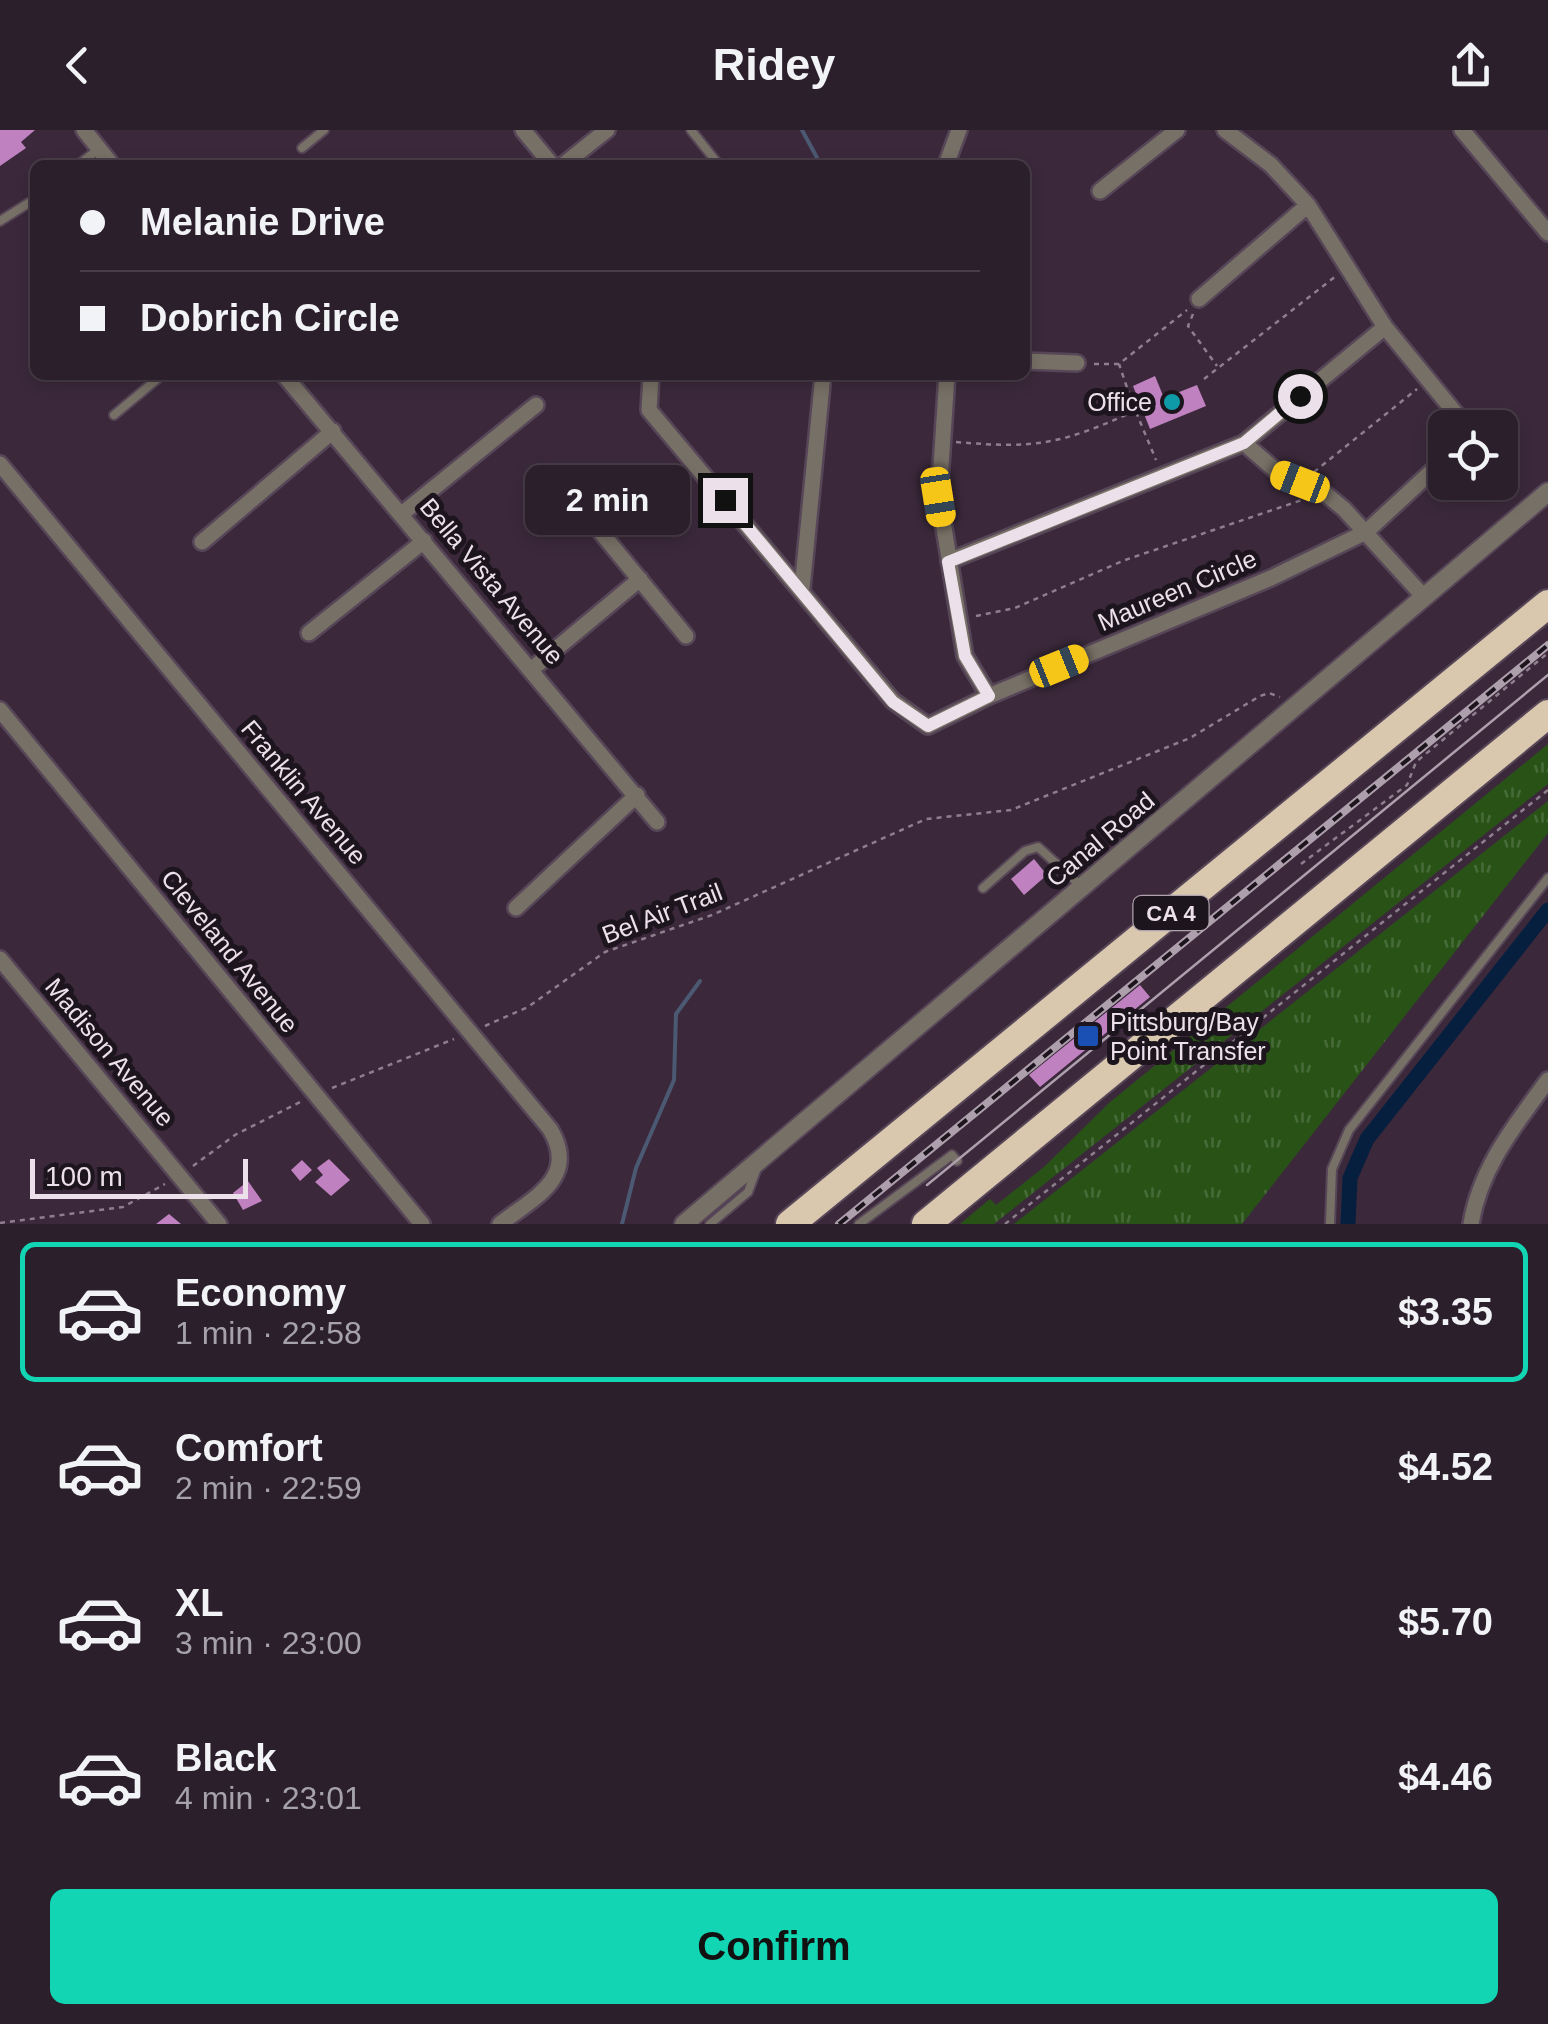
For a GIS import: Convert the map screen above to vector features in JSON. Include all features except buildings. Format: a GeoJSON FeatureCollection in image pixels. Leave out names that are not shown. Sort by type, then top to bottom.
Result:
{"type":"FeatureCollection","features":[{"type":"Feature","properties":{"kind":"highway","name":"CA 4"},"geometry":{"type":"LineString","coordinates":[[790,1224],[1548,604]]}},
{"type":"Feature","properties":{"kind":"highway"},"geometry":{"type":"LineString","coordinates":[[926,1224],[1548,714]]}},
{"type":"Feature","properties":{"kind":"street"},"geometry":{"type":"LineString","coordinates":[[84,130],[108,160]]}},
{"type":"Feature","properties":{"kind":"street"},"geometry":{"type":"LineString","coordinates":[[522,130],[548,160]]}},
{"type":"Feature","properties":{"kind":"street"},"geometry":{"type":"LineString","coordinates":[[569,160],[607,130]]}},
{"type":"Feature","properties":{"kind":"street"},"geometry":{"type":"LineString","coordinates":[[948,160],[959,130]]}},
{"type":"Feature","properties":{"kind":"street"},"geometry":{"type":"LineString","coordinates":[[1100,191],[1178,130]]}},
{"type":"Feature","properties":{"kind":"street"},"geometry":{"type":"LineString","coordinates":[[1225,130],[1271,165],[1308,205],[1385,327],[1453,410]]}},
{"type":"Feature","properties":{"kind":"street"},"geometry":{"type":"LineString","coordinates":[[1462,130],[1548,233]]}},
{"type":"Feature","properties":{"kind":"street"},"geometry":{"type":"LineString","coordinates":[[1200,299],[1308,205]]}},
{"type":"Feature","properties":{"kind":"street"},"geometry":{"type":"LineString","coordinates":[[948,562],[1244,443],[1385,327]]}},
{"type":"Feature","properties":{"kind":"street"},"geometry":{"type":"LineString","coordinates":[[1030,361],[1076,363]]}},
{"type":"Feature","properties":{"kind":"street","name":"Bella Vista Avenue"},"geometry":{"type":"LineString","coordinates":[[296,380],[658,822]]}},
{"type":"Feature","properties":{"kind":"street"},"geometry":{"type":"LineString","coordinates":[[651,380],[648,410],[802,589]]}},
{"type":"Feature","properties":{"kind":"street"},"geometry":{"type":"LineString","coordinates":[[802,589],[823,380]]}},
{"type":"Feature","properties":{"kind":"street"},"geometry":{"type":"LineString","coordinates":[[946,380],[938,497],[965,656],[989,696]]}},
{"type":"Feature","properties":{"kind":"street"},"geometry":{"type":"LineString","coordinates":[[403,513],[536,405]]}},
{"type":"Feature","properties":{"kind":"street"},"geometry":{"type":"LineString","coordinates":[[202,542],[333,430]]}},
{"type":"Feature","properties":{"kind":"street"},"geometry":{"type":"LineString","coordinates":[[1244,443],[1273,469],[1322,493],[1366,532],[1424,596]]}},
{"type":"Feature","properties":{"kind":"street","name":"Franklin Avenue"},"geometry":{"type":"LineString","coordinates":[[0,464],[550,1129],[563,1156],[553,1180],[500,1224]]}},
{"type":"Feature","properties":{"kind":"street","name":"Maureen Circle"},"geometry":{"type":"LineString","coordinates":[[802,589],[893,702],[928,726],[989,696],[1271,578],[1366,532],[1428,475]]}},
{"type":"Feature","properties":{"kind":"street","name":"Canal Road"},"geometry":{"type":"LineString","coordinates":[[684,1224],[1548,492]]}},
{"type":"Feature","properties":{"kind":"street"},"geometry":{"type":"LineString","coordinates":[[590,519],[686,636]]}},
{"type":"Feature","properties":{"kind":"street"},"geometry":{"type":"LineString","coordinates":[[308,633],[424,540]]}},
{"type":"Feature","properties":{"kind":"street"},"geometry":{"type":"LineString","coordinates":[[532,669],[640,579]]}},
{"type":"Feature","properties":{"kind":"street","name":"Cleveland Avenue"},"geometry":{"type":"LineString","coordinates":[[0,710],[422,1224]]}},
{"type":"Feature","properties":{"kind":"street"},"geometry":{"type":"LineString","coordinates":[[516,908],[637,795]]}},
{"type":"Feature","properties":{"kind":"street","name":"Madison Avenue"},"geometry":{"type":"LineString","coordinates":[[0,959],[219,1224]]}},
{"type":"Feature","properties":{"kind":"street"},"geometry":{"type":"LineString","coordinates":[[1470,1224],[1474,1200],[1500,1146],[1548,1080]]}},
{"type":"Feature","properties":{"kind":"lane"},"geometry":{"type":"LineString","coordinates":[[302,148],[324,130]]}},
{"type":"Feature","properties":{"kind":"lane"},"geometry":{"type":"LineString","coordinates":[[691,130],[715,160]]}},
{"type":"Feature","properties":{"kind":"lane"},"geometry":{"type":"LineString","coordinates":[[85,160],[99,149]]}},
{"type":"Feature","properties":{"kind":"lane"},"geometry":{"type":"LineString","coordinates":[[0,222],[30,202]]}},
{"type":"Feature","properties":{"kind":"lane"},"geometry":{"type":"LineString","coordinates":[[114,416],[156,380]]}},
{"type":"Feature","properties":{"kind":"lane"},"geometry":{"type":"LineString","coordinates":[[983,888],[1025,851],[1038,848],[1082,887]]}},
{"type":"Feature","properties":{"kind":"lane"},"geometry":{"type":"LineString","coordinates":[[1330,1224],[1332,1169],[1349,1130],[1548,878]]}},
{"type":"Feature","properties":{"kind":"lane"},"geometry":{"type":"LineString","coordinates":[[859,1224],[952,1155],[957,1161]]}},
{"type":"Feature","properties":{"kind":"lane"},"geometry":{"type":"LineString","coordinates":[[710,1224],[748,1192],[760,1160]]}},
{"type":"Feature","properties":{"kind":"path"},"geometry":{"type":"LineString","coordinates":[[1204,379],[1349,266]]}},
{"type":"Feature","properties":{"kind":"path"},"geometry":{"type":"LineString","coordinates":[[1200,299],[1188,326],[1218,368]]}},
{"type":"Feature","properties":{"kind":"path"},"geometry":{"type":"LineString","coordinates":[[1076,363],[1119,364],[1200,299]]}},
{"type":"Feature","properties":{"kind":"path"},"geometry":{"type":"LineString","coordinates":[[1119,364],[1162,474]]}},
{"type":"Feature","properties":{"kind":"path"},"geometry":{"type":"LineString","coordinates":[[1300,482],[1430,379]]}},
{"type":"Feature","properties":{"kind":"path"},"geometry":{"type":"LineString","coordinates":[[940,440],[1020,448],[1074,438],[1135,411]]}},
{"type":"Feature","properties":{"kind":"path"},"geometry":{"type":"LineString","coordinates":[[956,620],[1014,608],[1126,560],[1322,493]]}},
{"type":"Feature","properties":{"kind":"path"},"geometry":{"type":"LineString","coordinates":[[1301,864],[1406,785],[1416,762],[1548,652]]}},
{"type":"Feature","properties":{"kind":"path","name":"Bel Air Trail"},"geometry":{"type":"LineString","coordinates":[[0,1223],[123,1206],[180,1176],[235,1136],[316,1094],[528,1007],[606,952],[712,915],[926,820],[1011,810],[1190,738],[1269,693],[1292,708]]}},
{"type":"Feature","properties":{"kind":"path"},"geometry":{"type":"LineString","coordinates":[[1005,1224],[1548,790]]}},
{"type":"Feature","properties":{"kind":"green space"},"geometry":{"type":"Polygon","coordinates":[[[1548,744],[1548,784],[994,1224],[960,1224],[990,1199],[996,1205],[1044,1167],[1109,1103],[1548,744]]]}},
{"type":"Feature","properties":{"kind":"green space"},"geometry":{"type":"Polygon","coordinates":[[[1548,801],[1548,833],[1242,1224],[1014,1224],[1548,801]]]}},
{"type":"Feature","properties":{"kind":"waterway"},"geometry":{"type":"LineString","coordinates":[[802,130],[818,160]]}},
{"type":"Feature","properties":{"kind":"waterway"},"geometry":{"type":"LineString","coordinates":[[1348,1224],[1350,1178],[1367,1139],[1548,910]]}},
{"type":"Feature","properties":{"kind":"waterway"},"geometry":{"type":"LineString","coordinates":[[622,1224],[636,1168],[674,1080],[676,1014],[700,981]]}},
{"type":"Feature","properties":{"kind":"tram line"},"geometry":{"type":"LineString","coordinates":[[927,1185],[1548,675]]}},
{"type":"Feature","properties":{"kind":"railway"},"geometry":{"type":"LineString","coordinates":[[839,1224],[1548,645]]}},
{"type":"Feature","properties":{"kind":"place","name":"Office"},"geometry":{"type":"Point","coordinates":[1172,402]}},
{"type":"Feature","properties":{"kind":"place","name":"Pittsburg/Bay Point Transfer"},"geometry":{"type":"Point","coordinates":[1088,1036]}},
{"type":"Feature","properties":{"kind":"route"},"geometry":{"type":"LineString","coordinates":[[725,500],[893,702],[928,726],[989,696],[965,656],[948,562],[1244,443],[1300,396]]}}]}
